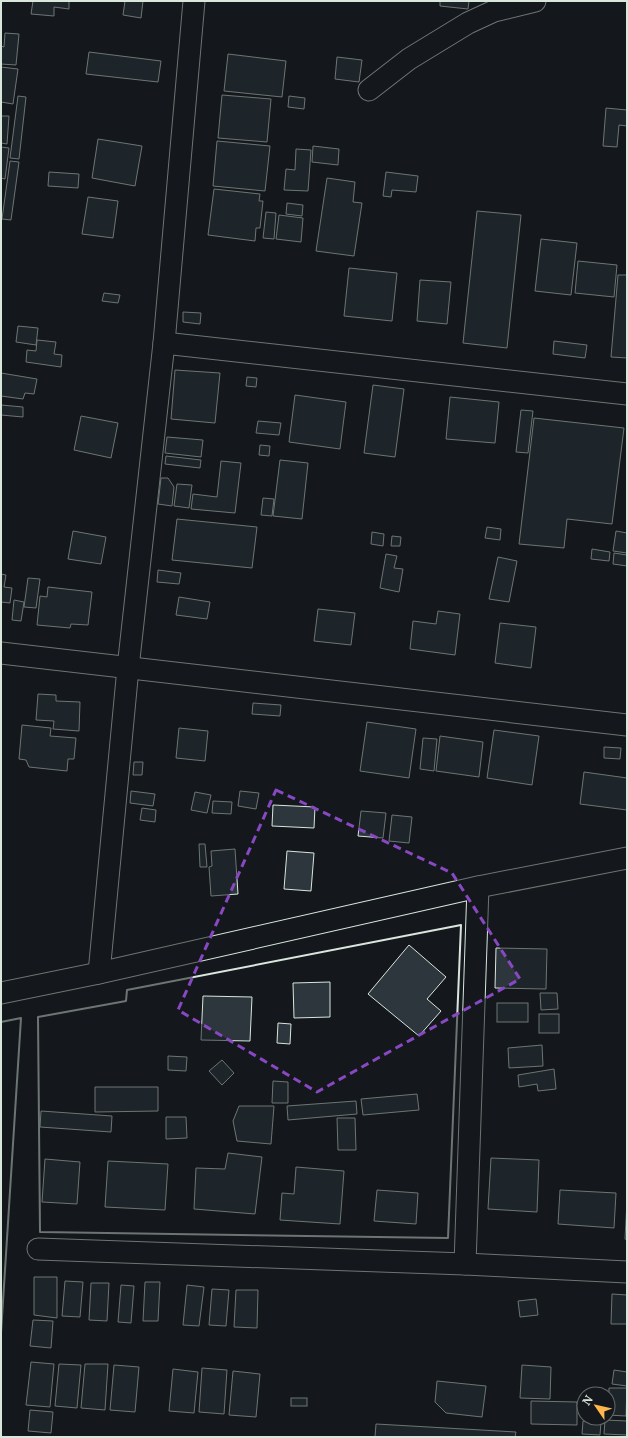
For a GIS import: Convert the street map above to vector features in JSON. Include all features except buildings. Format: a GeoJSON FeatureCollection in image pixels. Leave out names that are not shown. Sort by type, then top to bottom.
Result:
{"type":"FeatureCollection","features":[{"type":"Feature","properties":{"kind":"street"},"geometry":{"type":"LineString","coordinates":[[99,973],[128,668],[164,343],[194,1]]}},
{"type":"Feature","properties":{"kind":"street"},"geometry":{"type":"LineString","coordinates":[[369,90],[409,59],[468,23],[494,11],[535,1]]}},
{"type":"Feature","properties":{"kind":"street"},"geometry":{"type":"LineString","coordinates":[[164,343],[627,394]]}},
{"type":"Feature","properties":{"kind":"street"},"geometry":{"type":"LineString","coordinates":[[1,653],[627,725]]}},
{"type":"Feature","properties":{"kind":"street"},"geometry":{"type":"LineString","coordinates":[[1,993],[99,973],[478,887],[627,858]]}},
{"type":"Feature","properties":{"kind":"street"},"geometry":{"type":"LineString","coordinates":[[465,1264],[478,887]]}},
{"type":"Feature","properties":{"kind":"street"},"geometry":{"type":"LineString","coordinates":[[38,1249],[465,1264],[627,1272]]}},
{"type":"Feature","properties":{"kind":"highlighted area"},"geometry":{"type":"Polygon","coordinates":[[[276,790],[452,873],[520,979],[317,1092],[178,1010],[276,790]]]}},
{"type":"Feature","properties":{"kind":"wall"},"geometry":{"type":"LineString","coordinates":[[461,925],[448,1238],[40,1232],[38,1017],[126,1001],[127,990],[461,925]]}},
{"type":"Feature","properties":{"kind":"wall"},"geometry":{"type":"LineString","coordinates":[[1,1022],[21,1018],[1,1333]]}}]}
